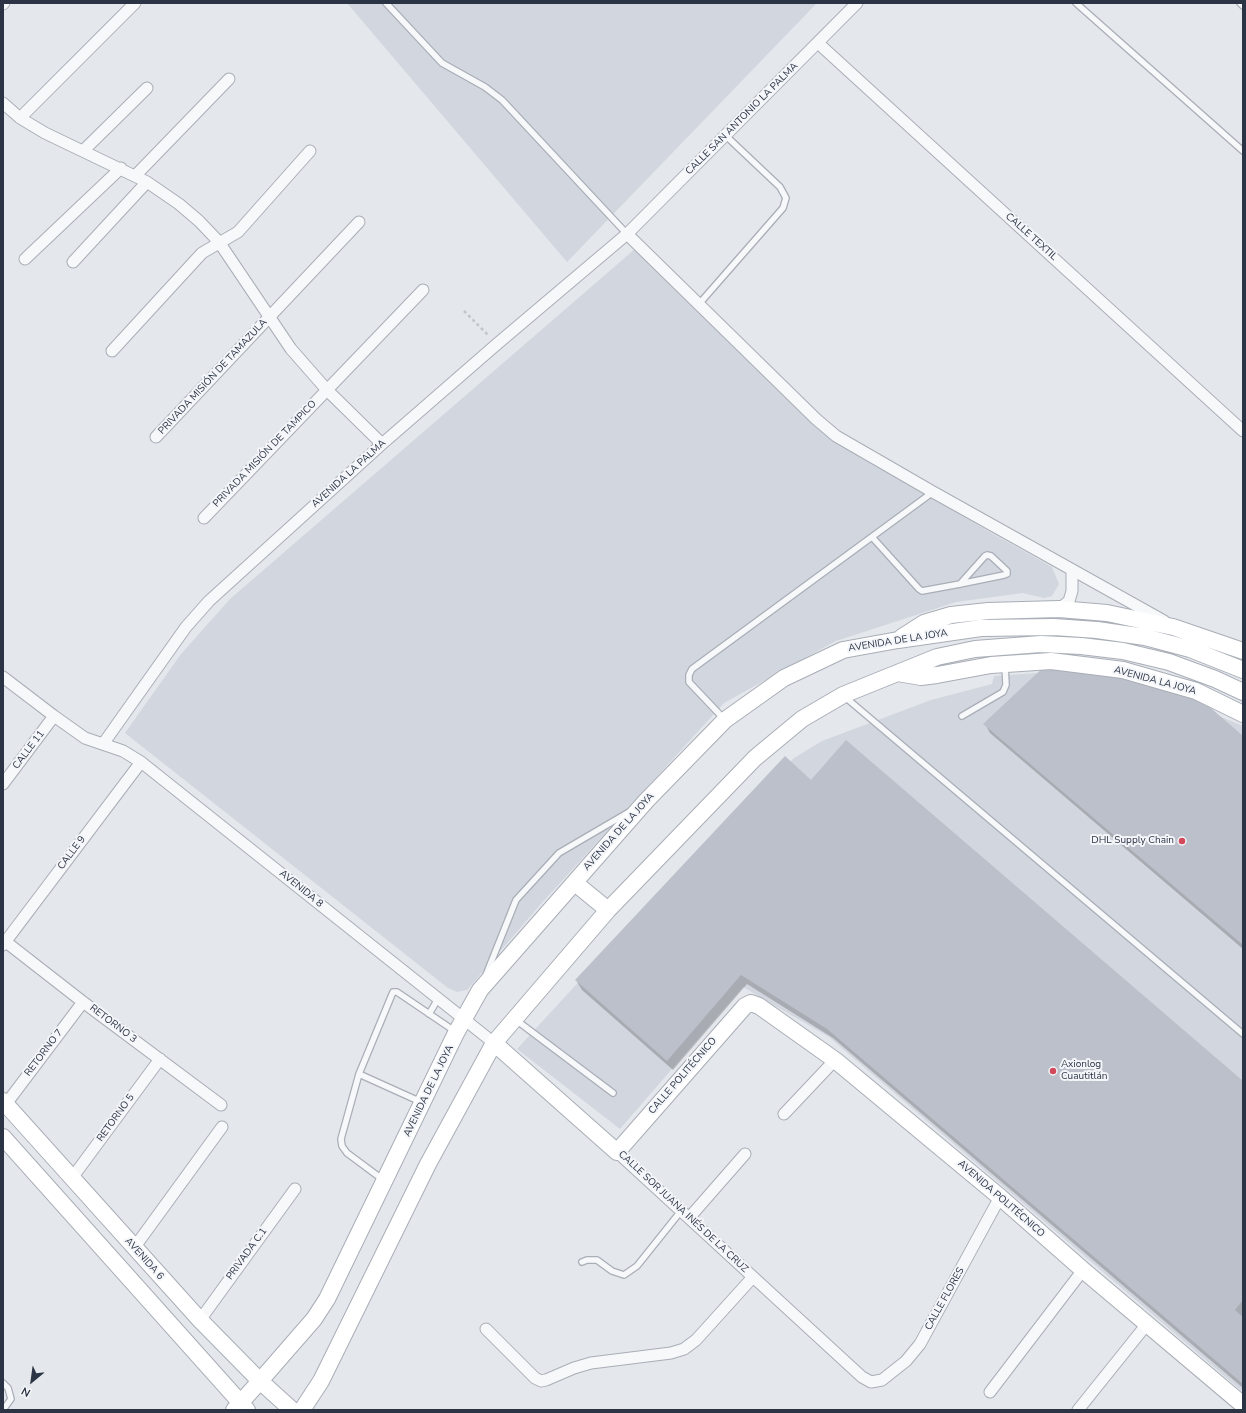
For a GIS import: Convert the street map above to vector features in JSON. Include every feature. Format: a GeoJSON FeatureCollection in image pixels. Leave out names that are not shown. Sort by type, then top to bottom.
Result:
{"type":"FeatureCollection","features":[{"type":"Feature","properties":{"kind":"main road"},"geometry":{"type":"LineString","coordinates":[[898,640],[924,623],[951,615],[988,611],[1060,609],[1107,613],[1173,627],[1243,651]]}},
{"type":"Feature","properties":{"kind":"main road","name":"AVENIDA DE LA JOYA"},"geometry":{"type":"LineString","coordinates":[[240,1408],[260,1381],[314,1319],[327,1299],[460,1026],[480,990],[646,801],[725,720],[784,678],[844,650],[898,640],[981,628],[1054,627],[1097,630],[1131,635],[1190,649],[1243,670]]}},
{"type":"Feature","properties":{"kind":"main road"},"geometry":{"type":"LineString","coordinates":[[302,1410],[321,1381],[428,1164],[494,1043],[608,910],[755,758],[802,719],[842,695],[937,657],[975,649],[1041,644],[1081,646],[1123,651],[1169,662],[1215,679],[1243,692]]}},
{"type":"Feature","properties":{"kind":"main road","name":"AVENIDA LA JOYA"},"geometry":{"type":"LineString","coordinates":[[896,673],[920,677],[991,665],[1051,661],[1123,670],[1196,691],[1243,714]]}},
{"type":"Feature","properties":{"kind":"main road"},"geometry":{"type":"LineString","coordinates":[[575,883],[608,910]]}},
{"type":"Feature","properties":{"kind":"main road","name":"AVENIDA POLITÉCNICO"},"geometry":{"type":"LineString","coordinates":[[751,1003],[759,1006],[835,1060],[1000,1197],[1083,1270],[1243,1405]]}},
{"type":"Feature","properties":{"kind":"main road","name":"CALLE POLITÉCNICO"},"geometry":{"type":"LineString","coordinates":[[617,1152],[744,1006],[751,1003]]}},
{"type":"Feature","properties":{"kind":"main road","name":"CALLE SOR JUANA INÉS DE LA CRUZ"},"geometry":{"type":"LineString","coordinates":[[494,1043],[617,1152]]}},
{"type":"Feature","properties":{"kind":"main road","name":"AVENIDA 6"},"geometry":{"type":"LineString","coordinates":[[4,1103],[200,1320],[260,1381],[292,1410]]}},
{"type":"Feature","properties":{"kind":"main road"},"geometry":{"type":"LineString","coordinates":[[3,1137],[240,1408]]}},
{"type":"Feature","properties":{"kind":"street"},"geometry":{"type":"LineString","coordinates":[[20,118],[135,3]]}},
{"type":"Feature","properties":{"kind":"street","name":"CALLE SAN ANTONIO LA PALMA"},"geometry":{"type":"LineString","coordinates":[[627,234],[857,3]]}},
{"type":"Feature","properties":{"kind":"street","name":"CALLE TEXTIL"},"geometry":{"type":"LineString","coordinates":[[818,43],[1243,430]]}},
{"type":"Feature","properties":{"kind":"street"},"geometry":{"type":"LineString","coordinates":[[135,176],[229,79]]}},
{"type":"Feature","properties":{"kind":"street"},"geometry":{"type":"LineString","coordinates":[[83,151],[147,88]]}},
{"type":"Feature","properties":{"kind":"street"},"geometry":{"type":"LineString","coordinates":[[5,108],[45,133],[147,182],[179,204],[199,221],[219,242],[291,350],[327,390],[382,444]]}},
{"type":"Feature","properties":{"kind":"street"},"geometry":{"type":"LineString","coordinates":[[112,351],[202,253],[238,232],[310,151]]}},
{"type":"Feature","properties":{"kind":"street"},"geometry":{"type":"LineString","coordinates":[[25,259],[120,168]]}},
{"type":"Feature","properties":{"kind":"street"},"geometry":{"type":"LineString","coordinates":[[73,262],[147,182]]}},
{"type":"Feature","properties":{"kind":"street","name":"PRIVADA MISIÓN DE TAMAZULA"},"geometry":{"type":"LineString","coordinates":[[156,437],[359,222]]}},
{"type":"Feature","properties":{"kind":"street"},"geometry":{"type":"LineString","coordinates":[[627,234],[816,419],[836,436],[1173,627]]}},
{"type":"Feature","properties":{"kind":"street","name":"AVENIDA LA PALMA"},"geometry":{"type":"LineString","coordinates":[[103,744],[186,627],[209,602],[382,444],[627,234]]}},
{"type":"Feature","properties":{"kind":"street","name":"PRIVADA MISIÓN DE TAMPICO"},"geometry":{"type":"LineString","coordinates":[[204,518],[422,290]]}},
{"type":"Feature","properties":{"kind":"street"},"geometry":{"type":"LineString","coordinates":[[1060,609],[1068,601],[1072,591],[1072,570]]}},
{"type":"Feature","properties":{"kind":"street"},"geometry":{"type":"LineString","coordinates":[[3,677],[85,738],[103,744]]}},
{"type":"Feature","properties":{"kind":"street","name":"CALLE 11"},"geometry":{"type":"LineString","coordinates":[[3,784],[54,716]]}},
{"type":"Feature","properties":{"kind":"street","name":"AVENIDA 8"},"geometry":{"type":"LineString","coordinates":[[103,744],[123,751],[141,762],[438,999],[460,1026],[494,1043]]}},
{"type":"Feature","properties":{"kind":"street","name":"CALLE 9"},"geometry":{"type":"LineString","coordinates":[[4,944],[141,762]]}},
{"type":"Feature","properties":{"kind":"street","name":"RETORNO 3"},"geometry":{"type":"LineString","coordinates":[[4,944],[220,1104]]}},
{"type":"Feature","properties":{"kind":"street","name":"RETORNO 7"},"geometry":{"type":"LineString","coordinates":[[4,1103],[83,1002]]}},
{"type":"Feature","properties":{"kind":"street","name":"RETORNO 5"},"geometry":{"type":"LineString","coordinates":[[72,1178],[160,1059]]}},
{"type":"Feature","properties":{"kind":"street"},"geometry":{"type":"LineString","coordinates":[[784,1114],[835,1060]]}},
{"type":"Feature","properties":{"kind":"street"},"geometry":{"type":"LineString","coordinates":[[134,1248],[222,1127]]}},
{"type":"Feature","properties":{"kind":"street","name":"CALLE SOR JUANA INÉS DE LA CRUZ"},"geometry":{"type":"LineString","coordinates":[[617,1152],[862,1377],[871,1382]]}},
{"type":"Feature","properties":{"kind":"street"},"geometry":{"type":"LineString","coordinates":[[685,1214],[745,1154]]}},
{"type":"Feature","properties":{"kind":"street","name":"PRIVADA C.1"},"geometry":{"type":"LineString","coordinates":[[200,1320],[295,1189]]}},
{"type":"Feature","properties":{"kind":"street","name":"CALLE FLORES"},"geometry":{"type":"LineString","coordinates":[[871,1382],[882,1380],[906,1360],[920,1344],[1000,1197]]}},
{"type":"Feature","properties":{"kind":"street"},"geometry":{"type":"LineString","coordinates":[[990,1392],[1083,1270]]}},
{"type":"Feature","properties":{"kind":"street"},"geometry":{"type":"LineString","coordinates":[[486,1330],[535,1378],[540,1381],[546,1380],[574,1368],[591,1363],[672,1353],[684,1349],[696,1340],[753,1277]]}},
{"type":"Feature","properties":{"kind":"street"},"geometry":{"type":"LineString","coordinates":[[1078,1410],[1147,1324]]}},
{"type":"Feature","properties":{"kind":"lane"},"geometry":{"type":"LineString","coordinates":[[386,3],[442,63],[486,87],[502,100],[627,234]]}},
{"type":"Feature","properties":{"kind":"lane"},"geometry":{"type":"LineString","coordinates":[[1076,3],[1243,151]]}},
{"type":"Feature","properties":{"kind":"lane"},"geometry":{"type":"LineString","coordinates":[[1240,3],[1243,6]]}},
{"type":"Feature","properties":{"kind":"lane"},"geometry":{"type":"LineString","coordinates":[[699,304],[783,208],[786,198],[780,187],[726,135]]}},
{"type":"Feature","properties":{"kind":"lane"},"geometry":{"type":"LineString","coordinates":[[725,720],[689,682],[689,675],[692,669],[933,492]]}},
{"type":"Feature","properties":{"kind":"lane"},"geometry":{"type":"LineString","coordinates":[[872,537],[919,589],[926,591],[1004,576],[1007,574],[1007,571],[991,556],[987,555],[960,584]]}},
{"type":"Feature","properties":{"kind":"lane"},"geometry":{"type":"LineString","coordinates":[[962,716],[1003,692],[1006,685],[1005,664]]}},
{"type":"Feature","properties":{"kind":"lane"},"geometry":{"type":"LineString","coordinates":[[842,695],[1243,1034]]}},
{"type":"Feature","properties":{"kind":"lane"},"geometry":{"type":"LineString","coordinates":[[480,990],[516,900],[559,853],[646,801]]}},
{"type":"Feature","properties":{"kind":"lane"},"geometry":{"type":"LineString","coordinates":[[385,1181],[347,1153],[342,1146],[341,1139],[359,1074],[393,992],[397,992],[429,1014],[460,1026]]}},
{"type":"Feature","properties":{"kind":"lane"},"geometry":{"type":"LineString","coordinates":[[429,1014],[438,999]]}},
{"type":"Feature","properties":{"kind":"lane"},"geometry":{"type":"LineString","coordinates":[[514,1019],[613,1093]]}},
{"type":"Feature","properties":{"kind":"lane"},"geometry":{"type":"LineString","coordinates":[[359,1074],[423,1104]]}},
{"type":"Feature","properties":{"kind":"lane"},"geometry":{"type":"LineString","coordinates":[[582,1262],[587,1260],[596,1260],[612,1271],[624,1275],[637,1266],[685,1214]]}},
{"type":"Feature","properties":{"kind":"lane"},"geometry":{"type":"LineString","coordinates":[[3,1383],[8,1388],[11,1399],[3,1410]]}},
{"type":"Feature","properties":{"kind":"path"},"geometry":{"type":"LineString","coordinates":[[464,310],[497,344]]}},
{"type":"Feature","properties":{"kind":"shaded area"},"geometry":{"type":"Polygon","coordinates":[[[347,3],[817,3],[567,262],[347,3]]]}},
{"type":"Feature","properties":{"kind":"shaded area"},"geometry":{"type":"Polygon","coordinates":[[[635,249],[825,433],[988,531],[1052,567],[1059,584],[1052,596],[1044,598],[1023,593],[956,602],[836,641],[724,703],[540,905],[467,990],[457,992],[448,988],[125,733],[181,654],[230,599],[635,249]]]}},
{"type":"Feature","properties":{"kind":"shaded area","name":"Axionlog Cuautitlán"},"geometry":{"type":"Polygon","coordinates":[[[1065,671],[1137,682],[1243,726],[1243,1392],[829,1037],[743,987],[620,1129],[517,1049],[741,805],[794,758],[822,741],[931,700],[992,684],[994,676],[1065,671]]]}},
{"type":"Feature","properties":{"kind":"building","name":"DHL Supply Chain"},"geometry":{"type":"Polygon","coordinates":[[[1047,664],[1127,672],[1197,696],[1243,736],[1243,945],[983,724],[1047,664]]]}},
{"type":"Feature","properties":{"kind":"building","name":"Axionlog Cuautitlán"},"geometry":{"type":"Polygon","coordinates":[[[846,740],[1243,1081],[1243,1300],[1235,1310],[1243,1317],[1243,1384],[827,1029],[741,975],[667,1061],[575,980],[785,756],[811,780],[846,740]]]}},
{"type":"Feature","properties":{"kind":"place","name":"DHL Supply Chain"},"geometry":{"type":"Point","coordinates":[1182,841]}},
{"type":"Feature","properties":{"kind":"place","name":"Axionlog Cuautitlán"},"geometry":{"type":"Point","coordinates":[1053,1071]}}]}
